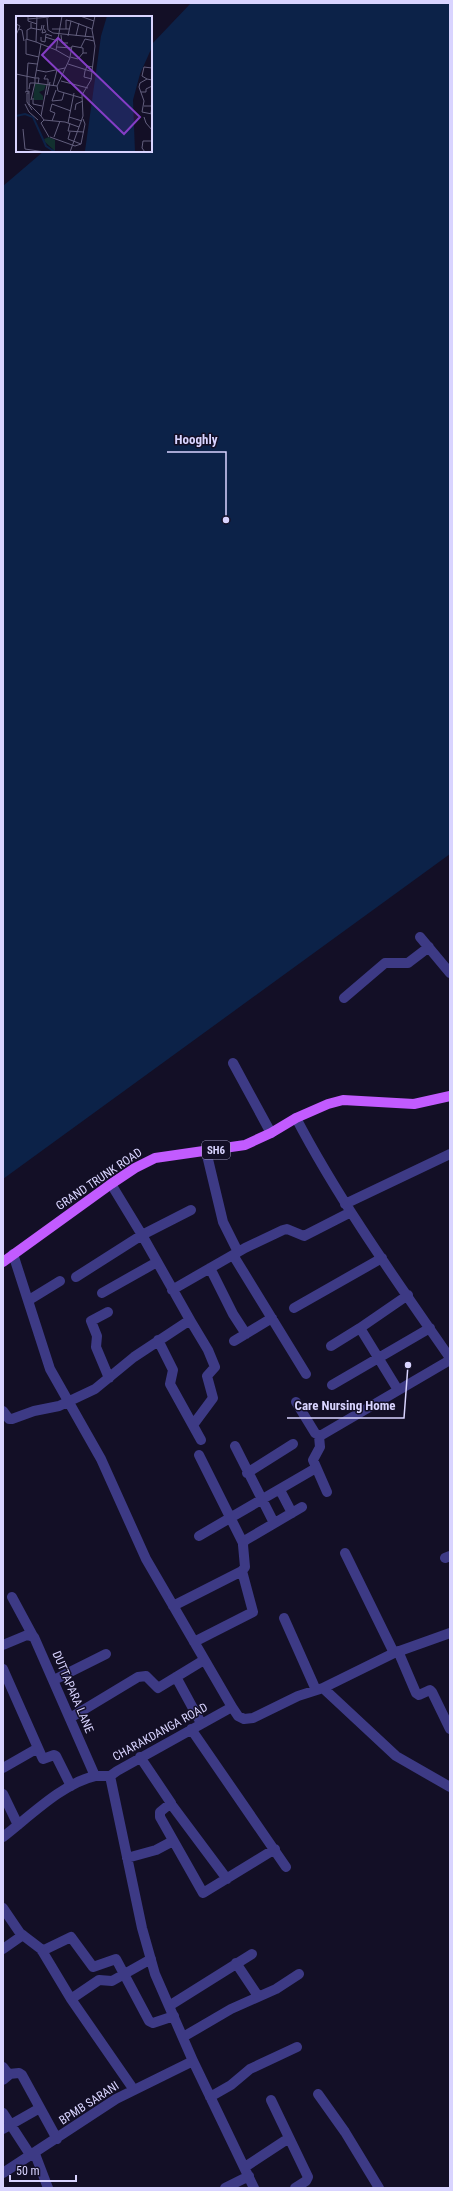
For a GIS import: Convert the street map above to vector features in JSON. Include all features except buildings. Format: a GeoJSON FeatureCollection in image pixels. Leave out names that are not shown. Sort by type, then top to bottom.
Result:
{"type":"FeatureCollection","features":[{"type":"Feature","properties":{"kind":"main road","name":"GRAND TRUNK ROAD"},"geometry":{"type":"LineString","coordinates":[[3,1262],[111,1184],[135,1168],[155,1158],[172,1154],[235,1148],[271,1133],[296,1118],[328,1104],[343,1100],[414,1104],[450,1096]]}},
{"type":"Feature","properties":{"kind":"street"},"geometry":{"type":"LineString","coordinates":[[420,937],[450,973]]}},
{"type":"Feature","properties":{"kind":"street"},"geometry":{"type":"LineString","coordinates":[[344,998],[386,963],[408,963],[429,947]]}},
{"type":"Feature","properties":{"kind":"street"},"geometry":{"type":"LineString","coordinates":[[233,1063],[271,1133]]}},
{"type":"Feature","properties":{"kind":"street"},"geometry":{"type":"LineString","coordinates":[[296,1118],[318,1161],[348,1208],[450,1359],[319,1436]]}},
{"type":"Feature","properties":{"kind":"street"},"geometry":{"type":"LineString","coordinates":[[206,1151],[223,1222],[235,1254],[306,1374]]}},
{"type":"Feature","properties":{"kind":"street"},"geometry":{"type":"LineString","coordinates":[[172,1290],[235,1254],[283,1230],[288,1229],[304,1236],[348,1208],[450,1154]]}},
{"type":"Feature","properties":{"kind":"street"},"geometry":{"type":"LineString","coordinates":[[111,1184],[208,1350],[215,1367],[207,1376],[213,1393],[213,1400],[193,1426]]}},
{"type":"Feature","properties":{"kind":"street"},"geometry":{"type":"LineString","coordinates":[[76,1277],[142,1235],[191,1210]]}},
{"type":"Feature","properties":{"kind":"street"},"geometry":{"type":"LineString","coordinates":[[13,1254],[29,1300],[46,1359],[101,1459],[146,1559],[238,1716],[244,1719],[253,1718],[298,1696],[320,1689],[396,1652],[450,1633]]}},
{"type":"Feature","properties":{"kind":"street"},"geometry":{"type":"LineString","coordinates":[[294,1308],[382,1258]]}},
{"type":"Feature","properties":{"kind":"street"},"geometry":{"type":"LineString","coordinates":[[102,1293],[157,1262]]}},
{"type":"Feature","properties":{"kind":"street"},"geometry":{"type":"LineString","coordinates":[[210,1268],[233,1314],[246,1334]]}},
{"type":"Feature","properties":{"kind":"street"},"geometry":{"type":"LineString","coordinates":[[29,1300],[60,1281]]}},
{"type":"Feature","properties":{"kind":"street"},"geometry":{"type":"LineString","coordinates":[[331,1346],[408,1295]]}},
{"type":"Feature","properties":{"kind":"street"},"geometry":{"type":"LineString","coordinates":[[108,1312],[91,1321],[97,1336],[96,1347],[109,1378]]}},
{"type":"Feature","properties":{"kind":"street"},"geometry":{"type":"LineString","coordinates":[[234,1340],[272,1318]]}},
{"type":"Feature","properties":{"kind":"street"},"geometry":{"type":"LineString","coordinates":[[3,1411],[6,1422],[34,1411],[60,1406],[70,1402],[95,1389],[158,1340],[190,1320]]}},
{"type":"Feature","properties":{"kind":"street"},"geometry":{"type":"LineString","coordinates":[[360,1328],[398,1390]]}},
{"type":"Feature","properties":{"kind":"street"},"geometry":{"type":"LineString","coordinates":[[332,1385],[430,1328]]}},
{"type":"Feature","properties":{"kind":"street"},"geometry":{"type":"LineString","coordinates":[[158,1340],[173,1370],[170,1384],[201,1440]]}},
{"type":"Feature","properties":{"kind":"street"},"geometry":{"type":"LineString","coordinates":[[296,1402],[319,1436],[320,1447],[313,1460],[327,1492]]}},
{"type":"Feature","properties":{"kind":"street"},"geometry":{"type":"LineString","coordinates":[[247,1473],[293,1444]]}},
{"type":"Feature","properties":{"kind":"street"},"geometry":{"type":"LineString","coordinates":[[235,1446],[247,1473],[274,1523]]}},
{"type":"Feature","properties":{"kind":"street"},"geometry":{"type":"LineString","coordinates":[[173,1606],[242,1571],[245,1567],[243,1543],[200,1455]]}},
{"type":"Feature","properties":{"kind":"street"},"geometry":{"type":"LineString","coordinates":[[199,1536],[316,1468]]}},
{"type":"Feature","properties":{"kind":"street"},"geometry":{"type":"LineString","coordinates":[[280,1490],[292,1513]]}},
{"type":"Feature","properties":{"kind":"street"},"geometry":{"type":"LineString","coordinates":[[243,1543],[302,1507]]}},
{"type":"Feature","properties":{"kind":"street"},"geometry":{"type":"LineString","coordinates":[[345,1553],[416,1693],[419,1695],[431,1691],[450,1729]]}},
{"type":"Feature","properties":{"kind":"street"},"geometry":{"type":"LineString","coordinates":[[194,1642],[253,1612],[242,1571]]}},
{"type":"Feature","properties":{"kind":"street","name":"DUTTAPARA LANE"},"geometry":{"type":"LineString","coordinates":[[12,1597],[54,1680],[95,1776]]}},
{"type":"Feature","properties":{"kind":"street"},"geometry":{"type":"LineString","coordinates":[[284,1618],[320,1689],[396,1756],[450,1786]]}},
{"type":"Feature","properties":{"kind":"street"},"geometry":{"type":"LineString","coordinates":[[3,1644],[27,1635],[33,1636]]}},
{"type":"Feature","properties":{"kind":"street"},"geometry":{"type":"LineString","coordinates":[[54,1680],[106,1654]]}},
{"type":"Feature","properties":{"kind":"street"},"geometry":{"type":"LineString","coordinates":[[70,1718],[142,1675],[147,1677],[157,1688],[204,1660]]}},
{"type":"Feature","properties":{"kind":"street"},"geometry":{"type":"LineString","coordinates":[[3,1669],[43,1759],[54,1755],[56,1756],[71,1786]]}},
{"type":"Feature","properties":{"kind":"street"},"geometry":{"type":"LineString","coordinates":[[176,1677],[201,1724]]}},
{"type":"Feature","properties":{"kind":"street","name":"CHARAKDANGA ROAD"},"geometry":{"type":"LineString","coordinates":[[232,1707],[140,1757],[110,1776],[142,1928],[151,1959],[169,2006],[193,2061],[254,2188]]}},
{"type":"Feature","properties":{"kind":"street"},"geometry":{"type":"LineString","coordinates":[[191,1729],[286,1867]]}},
{"type":"Feature","properties":{"kind":"street"},"geometry":{"type":"LineString","coordinates":[[3,1768],[38,1748]]}},
{"type":"Feature","properties":{"kind":"street"},"geometry":{"type":"LineString","coordinates":[[140,1757],[171,1804],[227,1879]]}},
{"type":"Feature","properties":{"kind":"street"},"geometry":{"type":"LineString","coordinates":[[3,1837],[81,1780],[95,1776],[110,1776]]}},
{"type":"Feature","properties":{"kind":"street"},"geometry":{"type":"LineString","coordinates":[[3,1794],[18,1825]]}},
{"type":"Feature","properties":{"kind":"street"},"geometry":{"type":"LineString","coordinates":[[171,1804],[159,1814],[203,1893],[275,1849]]}},
{"type":"Feature","properties":{"kind":"street"},"geometry":{"type":"LineString","coordinates":[[127,1858],[156,1850],[173,1841]]}},
{"type":"Feature","properties":{"kind":"street"},"geometry":{"type":"LineString","coordinates":[[3,1908],[23,1935],[42,1951],[71,1999],[134,2090]]}},
{"type":"Feature","properties":{"kind":"street"},"geometry":{"type":"LineString","coordinates":[[3,1949],[23,1935]]}},
{"type":"Feature","properties":{"kind":"street"},"geometry":{"type":"LineString","coordinates":[[42,1951],[72,1937],[92,1966],[95,1967],[116,1959],[149,2021],[153,2023],[174,2016]]}},
{"type":"Feature","properties":{"kind":"street"},"geometry":{"type":"LineString","coordinates":[[169,2006],[252,1954]]}},
{"type":"Feature","properties":{"kind":"street"},"geometry":{"type":"LineString","coordinates":[[71,1999],[98,1980],[112,1981],[151,1959]]}},
{"type":"Feature","properties":{"kind":"street"},"geometry":{"type":"LineString","coordinates":[[236,1963],[258,1996]]}},
{"type":"Feature","properties":{"kind":"street"},"geometry":{"type":"LineString","coordinates":[[183,2037],[231,2009],[276,1989],[299,1974]]}},
{"type":"Feature","properties":{"kind":"street"},"geometry":{"type":"LineString","coordinates":[[210,2097],[231,2085],[250,2069],[296,2047]]}},
{"type":"Feature","properties":{"kind":"street","name":"BPMB SARANI"},"geometry":{"type":"LineString","coordinates":[[3,2174],[116,2099],[193,2061]]}},
{"type":"Feature","properties":{"kind":"street"},"geometry":{"type":"LineString","coordinates":[[5,2074],[19,2073],[22,2075],[57,2139]]}},
{"type":"Feature","properties":{"kind":"street"},"geometry":{"type":"LineString","coordinates":[[318,2094],[346,2132],[379,2188]]}},
{"type":"Feature","properties":{"kind":"street"},"geometry":{"type":"LineString","coordinates":[[271,2100],[308,2176],[306,2181],[295,2188]]}},
{"type":"Feature","properties":{"kind":"street"},"geometry":{"type":"LineString","coordinates":[[7,2127],[40,2108]]}},
{"type":"Feature","properties":{"kind":"street"},"geometry":{"type":"LineString","coordinates":[[3,2113],[7,2127],[33,2155],[48,2188]]}},
{"type":"Feature","properties":{"kind":"street"},"geometry":{"type":"LineString","coordinates":[[225,2188],[289,2138]]}},
{"type":"Feature","properties":{"kind":"water"},"geometry":{"type":"Polygon","coordinates":[[[191,3],[450,3],[450,854],[3,1179],[3,186],[43,152],[152,152],[152,44],[191,3]]]}},
{"type":"Feature","properties":{"kind":"place","name":"Hooghly"},"geometry":{"type":"Point","coordinates":[226,520]}},
{"type":"Feature","properties":{"kind":"place","name":"Care Nursing Home"},"geometry":{"type":"Point","coordinates":[408,1365]}}]}
